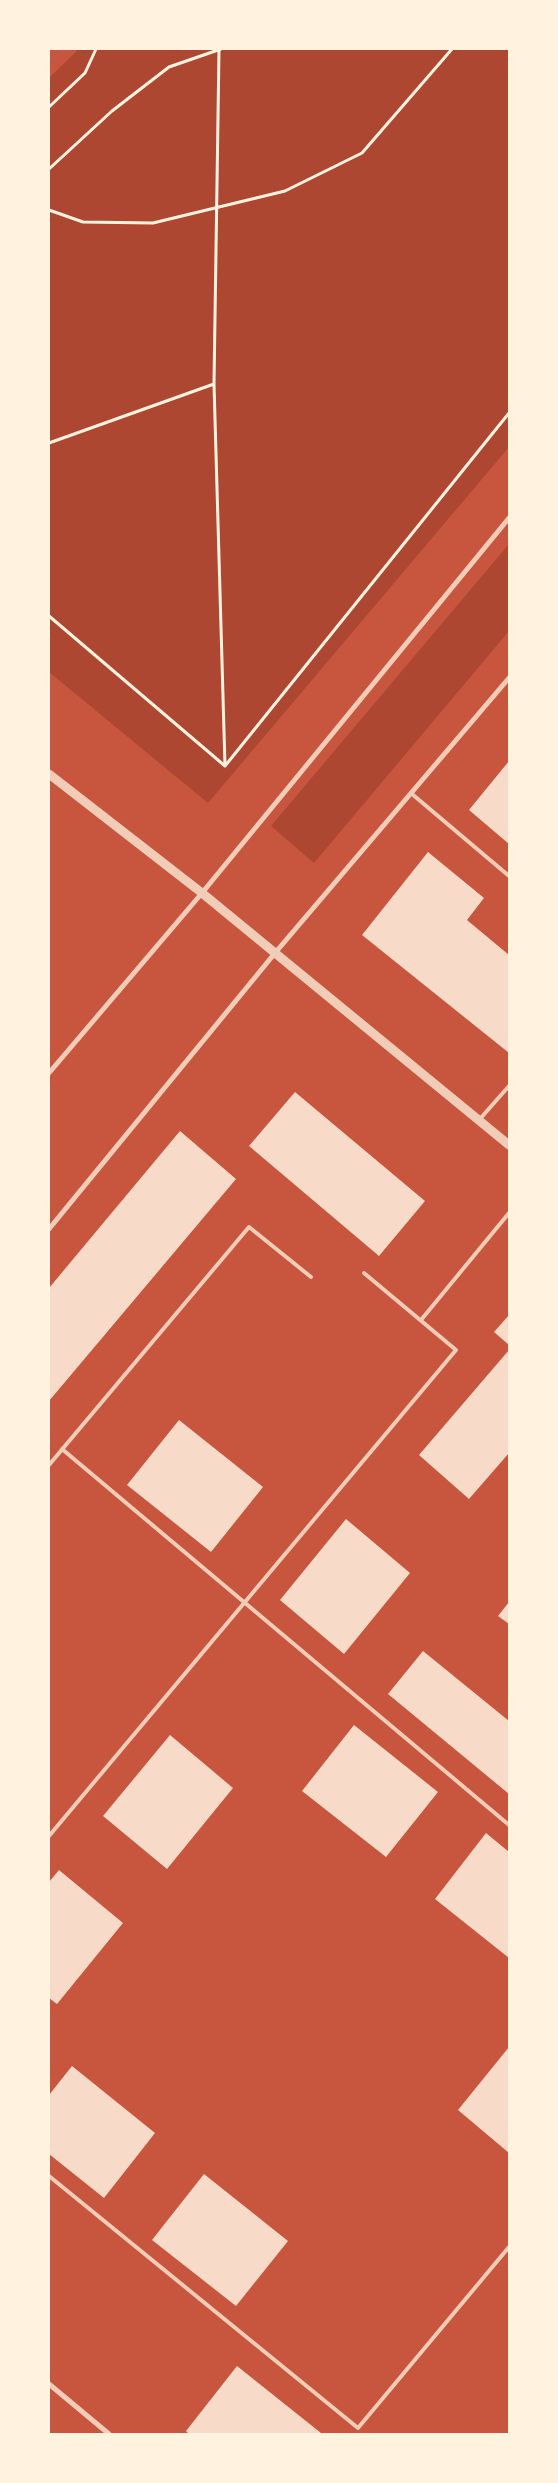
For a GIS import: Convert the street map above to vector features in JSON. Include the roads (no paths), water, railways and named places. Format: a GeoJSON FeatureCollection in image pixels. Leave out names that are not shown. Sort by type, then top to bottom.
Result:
{"type":"FeatureCollection","features":[{"type":"Feature","properties":{"kind":"street"},"geometry":{"type":"LineString","coordinates":[[49,1073],[202,893],[509,518]]}},
{"type":"Feature","properties":{"kind":"street"},"geometry":{"type":"LineString","coordinates":[[49,1229],[275,953],[509,678]]}},
{"type":"Feature","properties":{"kind":"street"},"geometry":{"type":"LineString","coordinates":[[49,774],[202,893],[509,1145]]}},
{"type":"Feature","properties":{"kind":"street"},"geometry":{"type":"LineString","coordinates":[[49,2384],[110,2434]]}},
{"type":"Feature","properties":{"kind":"lane"},"geometry":{"type":"LineString","coordinates":[[412,794],[509,876]]}},
{"type":"Feature","properties":{"kind":"lane"},"geometry":{"type":"LineString","coordinates":[[479,1120],[509,1086]]}},
{"type":"Feature","properties":{"kind":"lane"},"geometry":{"type":"LineString","coordinates":[[421,1320],[509,1213]]}},
{"type":"Feature","properties":{"kind":"lane"},"geometry":{"type":"LineString","coordinates":[[49,1465],[249,1227],[311,1277]]}},
{"type":"Feature","properties":{"kind":"lane"},"geometry":{"type":"LineString","coordinates":[[49,1836],[456,1350],[364,1273]]}},
{"type":"Feature","properties":{"kind":"lane"},"geometry":{"type":"LineString","coordinates":[[62,1449],[509,1825]]}},
{"type":"Feature","properties":{"kind":"lane"},"geometry":{"type":"LineString","coordinates":[[49,2176],[358,2428],[509,2247]]}}]}
